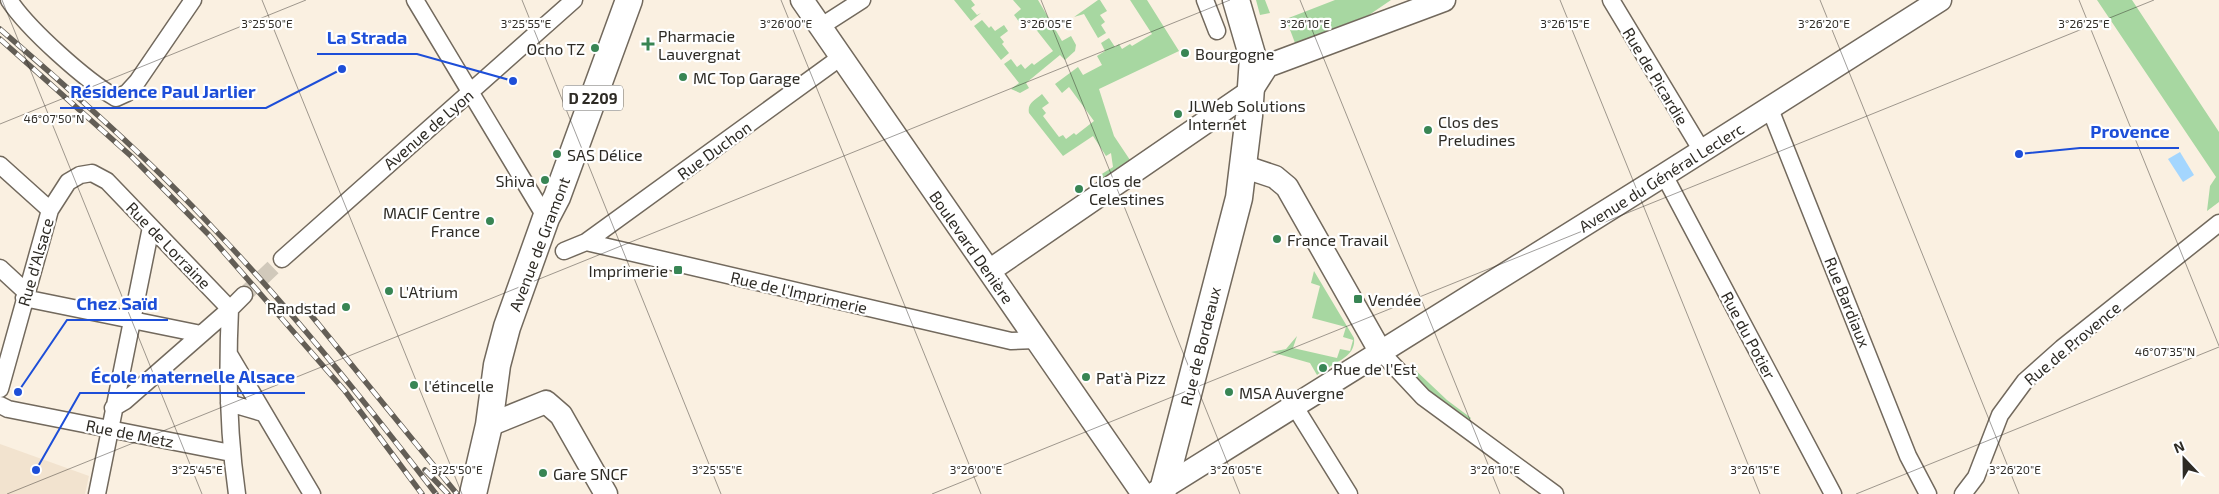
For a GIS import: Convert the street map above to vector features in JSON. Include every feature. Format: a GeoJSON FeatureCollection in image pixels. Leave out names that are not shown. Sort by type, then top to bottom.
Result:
{"type":"FeatureCollection","features":[{"type":"Feature","properties":{"kind":"main road","name":"Avenue de Gramont"},"geometry":{"type":"LineString","coordinates":[[473,494],[489,424],[497,365],[507,327],[546,218],[557,197],[629,0]]}},
{"type":"Feature","properties":{"kind":"main road"},"geometry":{"type":"LineString","coordinates":[[1236,0],[1260,62],[1249,169]]}},
{"type":"Feature","properties":{"kind":"main road"},"geometry":{"type":"LineString","coordinates":[[1249,169],[1251,91],[1266,48],[1250,0]]}},
{"type":"Feature","properties":{"kind":"main road","name":"Rue de Bordeaux"},"geometry":{"type":"LineString","coordinates":[[1155,492],[1249,169]]}},
{"type":"Feature","properties":{"kind":"street"},"geometry":{"type":"LineString","coordinates":[[9,0],[19,16],[99,88],[116,98],[127,93],[137,82],[189,2]]}},
{"type":"Feature","properties":{"kind":"street"},"geometry":{"type":"LineString","coordinates":[[415,0],[546,218]]}},
{"type":"Feature","properties":{"kind":"street","name":"Avenue de Lyon"},"geometry":{"type":"LineString","coordinates":[[282,260],[574,0]]}},
{"type":"Feature","properties":{"kind":"street","name":"Boulevard Denière"},"geometry":{"type":"LineString","coordinates":[[802,0],[1036,340],[1155,492]]}},
{"type":"Feature","properties":{"kind":"street"},"geometry":{"type":"LineString","coordinates":[[820,27],[862,0]]}},
{"type":"Feature","properties":{"kind":"street"},"geometry":{"type":"LineString","coordinates":[[1205,0],[1216,32]]}},
{"type":"Feature","properties":{"kind":"street"},"geometry":{"type":"LineString","coordinates":[[1260,62],[1444,0]]}},
{"type":"Feature","properties":{"kind":"street","name":"Rue de Picardie"},"geometry":{"type":"LineString","coordinates":[[1611,0],[1702,151]]}},
{"type":"Feature","properties":{"kind":"street","name":"Avenue du Général Leclerc"},"geometry":{"type":"LineString","coordinates":[[1155,492],[1295,407],[1380,351],[1770,109],[1940,0]]}},
{"type":"Feature","properties":{"kind":"street","name":"Rue Duchon"},"geometry":{"type":"LineString","coordinates":[[586,242],[841,57]]}},
{"type":"Feature","properties":{"kind":"street"},"geometry":{"type":"LineString","coordinates":[[989,272],[1251,91]]}},
{"type":"Feature","properties":{"kind":"street","name":"Rue Bardiaux"},"geometry":{"type":"LineString","coordinates":[[1770,109],[1908,456],[1928,494]]}},
{"type":"Feature","properties":{"kind":"street"},"geometry":{"type":"LineString","coordinates":[[0,165],[50,210]]}},
{"type":"Feature","properties":{"kind":"street"},"geometry":{"type":"LineString","coordinates":[[1249,169],[1275,177],[1287,187],[1380,351],[1423,397],[1555,494]]}},
{"type":"Feature","properties":{"kind":"street","name":"Rue d'Alsace"},"geometry":{"type":"LineString","coordinates":[[0,389],[50,210],[68,182],[80,175],[92,173],[108,181]]}},
{"type":"Feature","properties":{"kind":"street","name":"Rue du Potier"},"geometry":{"type":"LineString","coordinates":[[1664,175],[1833,494]]}},
{"type":"Feature","properties":{"kind":"street","name":"Rue de Lorraine"},"geometry":{"type":"LineString","coordinates":[[108,181],[230,309]]}},
{"type":"Feature","properties":{"kind":"street","name":"Rue de Provence"},"geometry":{"type":"LineString","coordinates":[[1963,494],[1976,477],[2000,415],[2025,381],[2070,342],[2219,223]]}},
{"type":"Feature","properties":{"kind":"street"},"geometry":{"type":"LineString","coordinates":[[97,494],[113,408],[152,227]]}},
{"type":"Feature","properties":{"kind":"street"},"geometry":{"type":"LineString","coordinates":[[564,250],[586,242]]}},
{"type":"Feature","properties":{"kind":"street","name":"Rue de l'Imprimerie"},"geometry":{"type":"LineString","coordinates":[[586,242],[1011,341],[1036,340]]}},
{"type":"Feature","properties":{"kind":"street"},"geometry":{"type":"LineString","coordinates":[[0,268],[25,295],[201,334]]}},
{"type":"Feature","properties":{"kind":"street"},"geometry":{"type":"LineString","coordinates":[[113,408],[125,401],[244,295]]}},
{"type":"Feature","properties":{"kind":"street"},"geometry":{"type":"LineString","coordinates":[[230,309],[228,353],[229,403],[231,453],[237,494]]}},
{"type":"Feature","properties":{"kind":"street"},"geometry":{"type":"LineString","coordinates":[[228,353],[312,494]]}},
{"type":"Feature","properties":{"kind":"street"},"geometry":{"type":"LineString","coordinates":[[489,424],[546,402],[561,415],[606,494]]}},
{"type":"Feature","properties":{"kind":"street"},"geometry":{"type":"LineString","coordinates":[[229,403],[263,413]]}},
{"type":"Feature","properties":{"kind":"street","name":"Rue de Metz"},"geometry":{"type":"LineString","coordinates":[[0,405],[8,409],[231,453]]}},
{"type":"Feature","properties":{"kind":"street"},"geometry":{"type":"LineString","coordinates":[[1295,407],[1349,494]]}},
{"type":"Feature","properties":{"kind":"shaded area"},"geometry":{"type":"Polygon","coordinates":[[[0,444],[89,476],[85,494],[0,494],[0,444]]]}},
{"type":"Feature","properties":{"kind":"green space"},"geometry":{"type":"Polygon","coordinates":[[[954,0],[971,0],[975,5],[971,8],[977,15],[981,13],[971,21],[954,0]]]}},
{"type":"Feature","properties":{"kind":"green space"},"geometry":{"type":"Polygon","coordinates":[[[1013,0],[1038,0],[1062,41],[1071,36],[1076,45],[1075,51],[1065,60],[1060,55],[1026,83],[1029,88],[1020,93],[1011,89],[1019,83],[1004,64],[1011,59],[1017,67],[1021,64],[1025,69],[1032,63],[1034,65],[1053,51],[1027,18],[1020,23],[1014,15],[1021,9],[1013,0]]]}},
{"type":"Feature","properties":{"kind":"green space"},"geometry":{"type":"Polygon","coordinates":[[[1100,0],[1107,11],[1100,15],[1105,22],[1101,25],[1106,33],[1098,38],[1084,14],[1074,17],[1100,0]]]}},
{"type":"Feature","properties":{"kind":"green space"},"geometry":{"type":"Polygon","coordinates":[[[1130,0],[1147,0],[1179,51],[1099,89],[1114,136],[1130,160],[1100,181],[1097,177],[1113,167],[1111,153],[1106,156],[1093,136],[1063,156],[1029,113],[1029,107],[1042,94],[1049,103],[1042,108],[1046,113],[1043,116],[1059,137],[1063,135],[1066,139],[1074,133],[1076,135],[1094,121],[1069,87],[1062,93],[1055,84],[1078,67],[1083,75],[1102,65],[1097,56],[1105,51],[1101,43],[1109,38],[1115,47],[1119,44],[1122,49],[1130,44],[1132,46],[1152,34],[1130,0]]]}},
{"type":"Feature","properties":{"kind":"green space"},"geometry":{"type":"Polygon","coordinates":[[[1256,0],[1265,0],[1270,13],[1260,15],[1256,0]]]}},
{"type":"Feature","properties":{"kind":"green space"},"geometry":{"type":"Polygon","coordinates":[[[1335,0],[1391,0],[1369,15],[1295,43],[1286,19],[1335,0]]]}},
{"type":"Feature","properties":{"kind":"green space"},"geometry":{"type":"Polygon","coordinates":[[[2097,0],[2132,0],[2219,132],[2219,202],[2207,211],[2210,186],[2216,177],[2097,0]]]}},
{"type":"Feature","properties":{"kind":"green space"},"geometry":{"type":"Polygon","coordinates":[[[982,20],[989,28],[991,26],[995,31],[1004,25],[1008,31],[1000,37],[1004,42],[1002,44],[1009,53],[1001,60],[974,26],[982,20]]]}},
{"type":"Feature","properties":{"kind":"green space"},"geometry":{"type":"Polygon","coordinates":[[[1314,271],[1354,338],[1354,344],[1350,353],[1328,368],[1326,364],[1319,368],[1321,372],[1317,375],[1310,363],[1271,352],[1286,349],[1297,336],[1293,348],[1337,358],[1340,349],[1350,351],[1353,340],[1343,337],[1346,327],[1312,318],[1320,286],[1311,283],[1314,271]]]}},
{"type":"Feature","properties":{"kind":"green space"},"geometry":{"type":"Polygon","coordinates":[[[1411,366],[1447,400],[1471,418],[1467,423],[1428,392],[1407,370],[1411,366]]]}},
{"type":"Feature","properties":{"kind":"water"},"geometry":{"type":"Polygon","coordinates":[[[2180,152],[2194,175],[2183,182],[2168,159],[2180,152]]]}},
{"type":"Feature","properties":{"kind":"tunnel"},"geometry":{"type":"LineString","coordinates":[[244,295],[282,259]]}},
{"type":"Feature","properties":{"kind":"railway"},"geometry":{"type":"LineString","coordinates":[[0,29],[83,102],[190,203],[273,293],[329,359],[436,494]]}},
{"type":"Feature","properties":{"kind":"railway"},"geometry":{"type":"LineString","coordinates":[[0,39],[131,156],[209,235],[345,391],[422,494]]}},
{"type":"Feature","properties":{"kind":"railway"},"geometry":{"type":"LineString","coordinates":[[302,304],[457,494]]}},
{"type":"Feature","properties":{"kind":"railway"},"geometry":{"type":"LineString","coordinates":[[425,470],[448,494]]}},
{"type":"Feature","properties":{"kind":"place","name":"Pharmacie Lauvergnat"},"geometry":{"type":"Point","coordinates":[648,44]}},
{"type":"Feature","properties":{"kind":"place","name":"Ocho TZ"},"geometry":{"type":"Point","coordinates":[595,48]}},
{"type":"Feature","properties":{"kind":"place","name":"Bourgogne"},"geometry":{"type":"Point","coordinates":[1185,53]}},
{"type":"Feature","properties":{"kind":"place","name":"Résidence Paul Jarlier"},"geometry":{"type":"Point","coordinates":[342,69]}},
{"type":"Feature","properties":{"kind":"place","name":"MC Top Garage"},"geometry":{"type":"Point","coordinates":[683,77]}},
{"type":"Feature","properties":{"kind":"place","name":"La Strada"},"geometry":{"type":"Point","coordinates":[513,81]}},
{"type":"Feature","properties":{"kind":"place","name":"JLWeb Solutions Internet"},"geometry":{"type":"Point","coordinates":[1178,114]}},
{"type":"Feature","properties":{"kind":"place","name":"Clos des Preludines"},"geometry":{"type":"Point","coordinates":[1428,130]}},
{"type":"Feature","properties":{"kind":"place","name":"SAS Délice"},"geometry":{"type":"Point","coordinates":[557,154]}},
{"type":"Feature","properties":{"kind":"place","name":"Provence"},"geometry":{"type":"Point","coordinates":[2019,154]}},
{"type":"Feature","properties":{"kind":"place","name":"Shiva"},"geometry":{"type":"Point","coordinates":[545,180]}},
{"type":"Feature","properties":{"kind":"place","name":"Clos de Celestines"},"geometry":{"type":"Point","coordinates":[1079,189]}},
{"type":"Feature","properties":{"kind":"place","name":"MACIF Centre France"},"geometry":{"type":"Point","coordinates":[490,221]}},
{"type":"Feature","properties":{"kind":"place","name":"France Travail"},"geometry":{"type":"Point","coordinates":[1277,239]}},
{"type":"Feature","properties":{"kind":"place","name":"Imprimerie"},"geometry":{"type":"Point","coordinates":[678,270]}},
{"type":"Feature","properties":{"kind":"place","name":"L'Atrium"},"geometry":{"type":"Point","coordinates":[389,291]}},
{"type":"Feature","properties":{"kind":"place","name":"Vendée"},"geometry":{"type":"Point","coordinates":[1358,299]}},
{"type":"Feature","properties":{"kind":"place","name":"Randstad"},"geometry":{"type":"Point","coordinates":[346,307]}},
{"type":"Feature","properties":{"kind":"place","name":"Rue de l'Est"},"geometry":{"type":"Point","coordinates":[1323,368]}},
{"type":"Feature","properties":{"kind":"place","name":"Pat'à Pizz"},"geometry":{"type":"Point","coordinates":[1086,377]}},
{"type":"Feature","properties":{"kind":"place","name":"l'étincelle"},"geometry":{"type":"Point","coordinates":[414,385]}},
{"type":"Feature","properties":{"kind":"place","name":"Chez Saïd"},"geometry":{"type":"Point","coordinates":[18,392]}},
{"type":"Feature","properties":{"kind":"place","name":"MSA Auvergne"},"geometry":{"type":"Point","coordinates":[1229,392]}},
{"type":"Feature","properties":{"kind":"place","name":"École maternelle Alsace"},"geometry":{"type":"Point","coordinates":[36,470]}},
{"type":"Feature","properties":{"kind":"place","name":"Gare SNCF"},"geometry":{"type":"Point","coordinates":[543,473]}}]}
